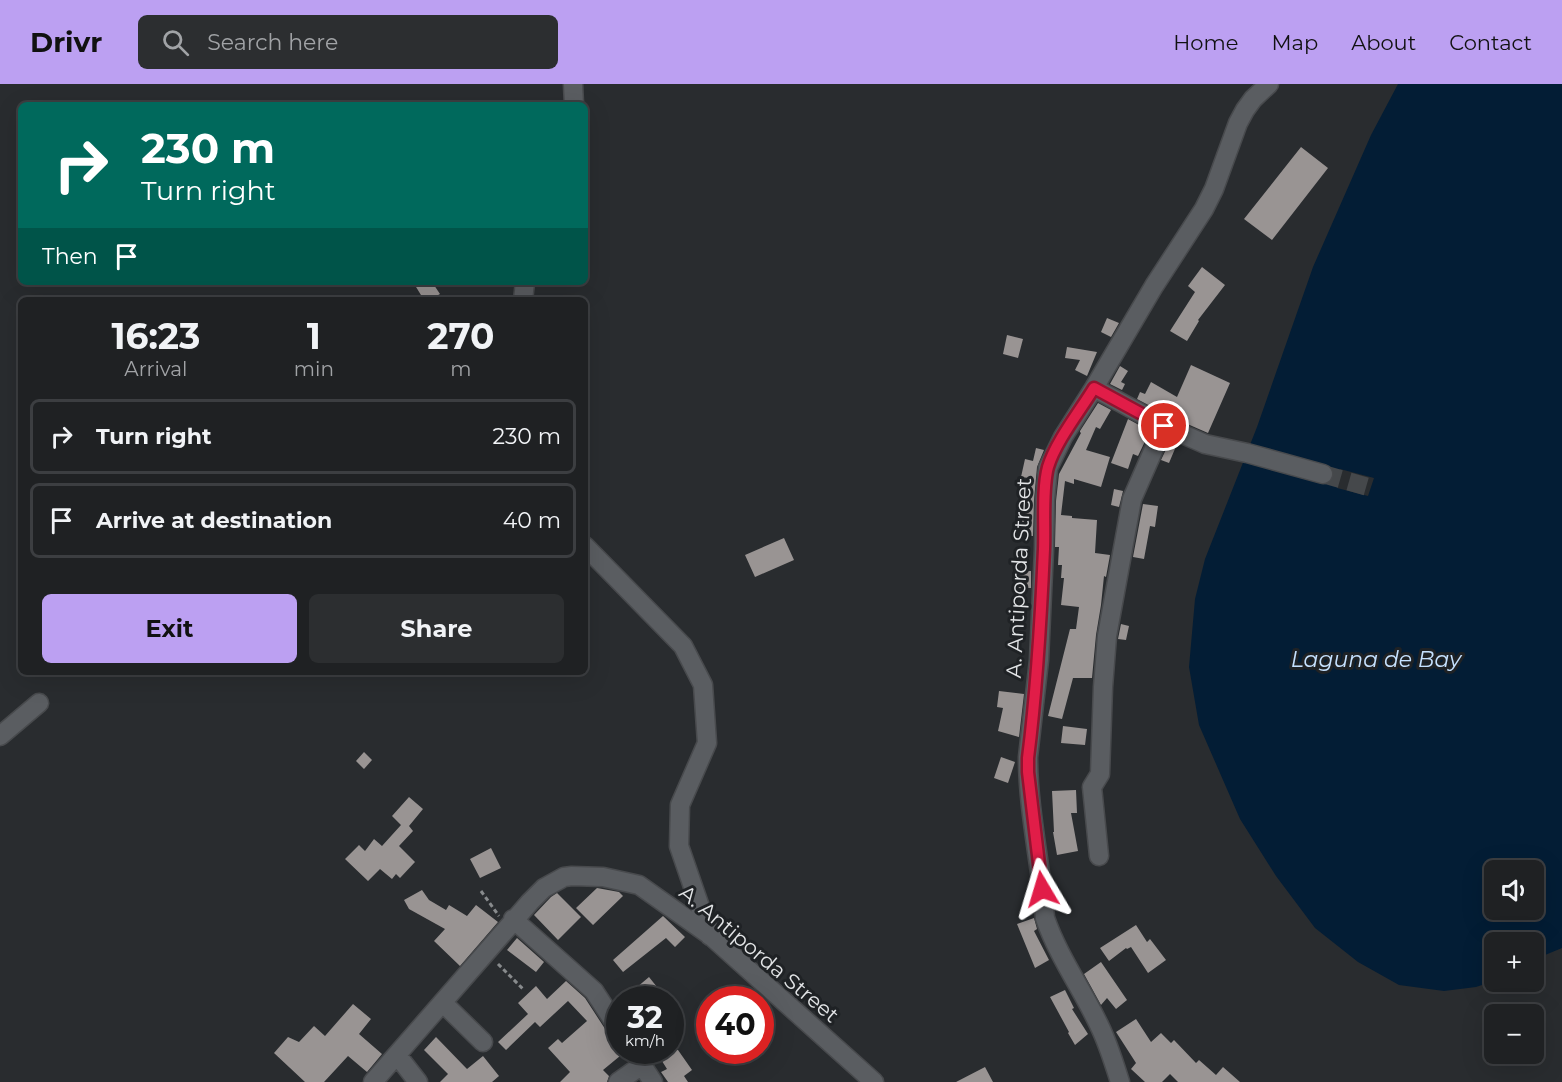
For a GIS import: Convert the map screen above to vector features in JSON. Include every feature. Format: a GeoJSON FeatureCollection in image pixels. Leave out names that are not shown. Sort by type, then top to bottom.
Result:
{"type":"FeatureCollection","features":[{"type":"Feature","properties":{"kind":"street"},"geometry":{"type":"LineString","coordinates":[[573,84],[574,102]]}},
{"type":"Feature","properties":{"kind":"street","name":"A. Antiporda Street"},"geometry":{"type":"LineString","coordinates":[[1120,1082],[1100,1027],[1057,946],[1045,918],[1028,758],[1039,660],[1048,468],[1058,447],[1164,270],[1204,209],[1245,110],[1269,84]]}},
{"type":"Feature","properties":{"kind":"street"},"geometry":{"type":"LineString","coordinates":[[1094,388],[1164,426],[1204,444],[1323,474]]}},
{"type":"Feature","properties":{"kind":"street"},"geometry":{"type":"LineString","coordinates":[[1099,856],[1092,787],[1100,774],[1107,636],[1132,499],[1164,426]]}},
{"type":"Feature","properties":{"kind":"street"},"geometry":{"type":"LineString","coordinates":[[588,549],[683,646],[703,685],[706,743],[680,806],[679,846],[711,936]]}},
{"type":"Feature","properties":{"kind":"street"},"geometry":{"type":"LineString","coordinates":[[0,736],[39,704]]}},
{"type":"Feature","properties":{"kind":"street","name":"A. Antiporda Street"},"geometry":{"type":"LineString","coordinates":[[373,1082],[510,923],[544,888],[564,877],[586,875],[639,885],[711,936],[874,1082]]}},
{"type":"Feature","properties":{"kind":"street"},"geometry":{"type":"LineString","coordinates":[[510,923],[594,991],[606,1009]]}},
{"type":"Feature","properties":{"kind":"street"},"geometry":{"type":"LineString","coordinates":[[443,1003],[483,1042]]}},
{"type":"Feature","properties":{"kind":"street"},"geometry":{"type":"LineString","coordinates":[[397,1055],[418,1082]]}},
{"type":"Feature","properties":{"kind":"street"},"geometry":{"type":"LineString","coordinates":[[618,1082],[632,1064]]}},
{"type":"Feature","properties":{"kind":"street"},"geometry":{"type":"LineString","coordinates":[[641,1064],[653,1082]]}},
{"type":"Feature","properties":{"kind":"path"},"geometry":{"type":"LineString","coordinates":[[481,891],[510,923]]}},
{"type":"Feature","properties":{"kind":"path"},"geometry":{"type":"LineString","coordinates":[[486,952],[523,989]]}},
{"type":"Feature","properties":{"kind":"water","name":"Laguna de Bay"},"geometry":{"type":"Polygon","coordinates":[[[1398,84],[1562,84],[1562,948],[1544,955],[1544,932],[1484,932],[1484,984],[1476,987],[1444,991],[1399,985],[1358,962],[1315,928],[1276,876],[1240,819],[1199,725],[1189,667],[1195,599],[1205,559],[1257,427],[1313,267],[1371,135],[1398,84]]]}},
{"type":"Feature","properties":{"kind":"pier"},"geometry":{"type":"Polygon","coordinates":[[[1246,449],[1338,474],[1340,469],[1374,478],[1368,496],[1337,488],[1338,482],[1243,455],[1246,449]]]}},
{"type":"Feature","properties":{"kind":"building"},"geometry":{"type":"Polygon","coordinates":[[[1301,147],[1328,168],[1272,240],[1244,219],[1301,147]]]}},
{"type":"Feature","properties":{"kind":"building"},"geometry":{"type":"Polygon","coordinates":[[[1202,267],[1225,285],[1198,320],[1187,341],[1170,331],[1195,292],[1188,286],[1202,267]]]}},
{"type":"Feature","properties":{"kind":"building"},"geometry":{"type":"Polygon","coordinates":[[[415,285],[434,285],[440,294],[434,297],[422,297],[415,285]]]}},
{"type":"Feature","properties":{"kind":"building"},"geometry":{"type":"Polygon","coordinates":[[[1107,318],[1119,323],[1111,337],[1101,332],[1107,318]]]}},
{"type":"Feature","properties":{"kind":"building"},"geometry":{"type":"Polygon","coordinates":[[[1007,335],[1023,339],[1018,358],[1003,354],[1007,335]]]}},
{"type":"Feature","properties":{"kind":"building"},"geometry":{"type":"Polygon","coordinates":[[[1067,347],[1097,352],[1087,376],[1075,370],[1080,360],[1065,358],[1067,347]]]}},
{"type":"Feature","properties":{"kind":"building"},"geometry":{"type":"Polygon","coordinates":[[[1191,365],[1230,383],[1208,433],[1137,399],[1140,392],[1145,394],[1151,382],[1177,397],[1191,365]]]}},
{"type":"Feature","properties":{"kind":"building"},"geometry":{"type":"Polygon","coordinates":[[[1120,366],[1128,371],[1121,382],[1125,384],[1122,390],[1110,384],[1120,366]]]}},
{"type":"Feature","properties":{"kind":"building"},"geometry":{"type":"Polygon","coordinates":[[[1098,403],[1111,410],[1100,429],[1096,427],[1086,450],[1110,457],[1101,487],[1074,479],[1074,484],[1065,481],[1061,515],[1097,520],[1095,553],[1110,555],[1106,577],[1104,576],[1092,678],[1073,678],[1062,719],[1048,716],[1070,629],[1076,629],[1079,607],[1061,605],[1064,578],[1061,578],[1062,565],[1058,565],[1059,547],[1055,547],[1059,474],[1080,431],[1098,403]]]}},
{"type":"Feature","properties":{"kind":"building"},"geometry":{"type":"Polygon","coordinates":[[[1128,419],[1150,431],[1138,456],[1133,454],[1128,469],[1111,463],[1128,419]]]}},
{"type":"Feature","properties":{"kind":"building"},"geometry":{"type":"Polygon","coordinates":[[[1170,441],[1177,444],[1169,463],[1161,460],[1170,441]]]}},
{"type":"Feature","properties":{"kind":"building"},"geometry":{"type":"Polygon","coordinates":[[[1036,448],[1044,450],[1037,467],[1033,536],[1018,535],[1029,478],[1021,477],[1025,459],[1033,461],[1036,448]]]}},
{"type":"Feature","properties":{"kind":"building"},"geometry":{"type":"Polygon","coordinates":[[[1114,489],[1123,491],[1119,507],[1111,505],[1114,489]]]}},
{"type":"Feature","properties":{"kind":"building"},"geometry":{"type":"Polygon","coordinates":[[[1143,504],[1158,506],[1155,527],[1150,526],[1144,559],[1133,557],[1143,504]]]}},
{"type":"Feature","properties":{"kind":"building"},"geometry":{"type":"Polygon","coordinates":[[[784,538],[794,560],[755,577],[745,555],[784,538]]]}},
{"type":"Feature","properties":{"kind":"building"},"geometry":{"type":"Polygon","coordinates":[[[1016,571],[1031,571],[1031,588],[1016,588],[1016,571]]]}},
{"type":"Feature","properties":{"kind":"building"},"geometry":{"type":"Polygon","coordinates":[[[1121,624],[1129,626],[1126,640],[1118,639],[1121,624]]]}},
{"type":"Feature","properties":{"kind":"building"},"geometry":{"type":"Polygon","coordinates":[[[999,691],[1024,694],[1019,737],[998,731],[1003,708],[997,707],[999,691]]]}},
{"type":"Feature","properties":{"kind":"building"},"geometry":{"type":"Polygon","coordinates":[[[1063,726],[1087,729],[1085,745],[1061,743],[1063,726]]]}},
{"type":"Feature","properties":{"kind":"building"},"geometry":{"type":"Polygon","coordinates":[[[364,752],[372,760],[364,769],[356,761],[364,752]]]}},
{"type":"Feature","properties":{"kind":"building"},"geometry":{"type":"Polygon","coordinates":[[[1001,757],[1015,762],[1008,783],[994,778],[1001,757]]]}},
{"type":"Feature","properties":{"kind":"building"},"geometry":{"type":"Polygon","coordinates":[[[1076,790],[1077,813],[1071,813],[1078,851],[1057,855],[1053,832],[1052,791],[1076,790]]]}},
{"type":"Feature","properties":{"kind":"building"},"geometry":{"type":"Polygon","coordinates":[[[409,797],[423,809],[409,826],[413,831],[399,846],[415,862],[400,878],[396,874],[392,879],[380,869],[368,881],[345,859],[359,845],[365,851],[374,839],[382,846],[401,825],[392,816],[409,797]]]}},
{"type":"Feature","properties":{"kind":"building"},"geometry":{"type":"Polygon","coordinates":[[[491,848],[501,868],[480,878],[470,859],[491,848]]]}},
{"type":"Feature","properties":{"kind":"building"},"geometry":{"type":"Polygon","coordinates":[[[597,888],[619,892],[623,896],[593,925],[576,908],[597,888]]]}},
{"type":"Feature","properties":{"kind":"building"},"geometry":{"type":"Polygon","coordinates":[[[422,890],[429,900],[446,910],[449,905],[467,916],[476,905],[498,922],[460,966],[434,941],[445,929],[409,909],[404,900],[422,890]]]}},
{"type":"Feature","properties":{"kind":"building"},"geometry":{"type":"Polygon","coordinates":[[[557,893],[581,917],[558,940],[534,915],[557,893]]]}},
{"type":"Feature","properties":{"kind":"building"},"geometry":{"type":"Polygon","coordinates":[[[663,916],[685,937],[675,947],[666,938],[623,972],[613,960],[663,916]]]}},
{"type":"Feature","properties":{"kind":"building"},"geometry":{"type":"Polygon","coordinates":[[[1034,918],[1037,929],[1034,931],[1049,960],[1035,968],[1017,924],[1034,918]]]}},
{"type":"Feature","properties":{"kind":"building"},"geometry":{"type":"Polygon","coordinates":[[[1136,925],[1147,942],[1150,939],[1166,960],[1148,973],[1131,947],[1126,948],[1109,961],[1100,948],[1136,925]]]}},
{"type":"Feature","properties":{"kind":"building"},"geometry":{"type":"Polygon","coordinates":[[[517,938],[544,962],[536,972],[507,950],[517,938]]]}},
{"type":"Feature","properties":{"kind":"building"},"geometry":{"type":"Polygon","coordinates":[[[1101,962],[1127,1000],[1116,1009],[1107,998],[1101,1005],[1084,974],[1101,962]]]}},
{"type":"Feature","properties":{"kind":"building"},"geometry":{"type":"Polygon","coordinates":[[[649,977],[656,986],[638,986],[649,977]]]}},
{"type":"Feature","properties":{"kind":"building"},"geometry":{"type":"Polygon","coordinates":[[[566,981],[585,998],[606,1030],[606,1064],[610,1064],[603,1070],[609,1076],[607,1082],[560,1082],[570,1072],[548,1048],[558,1039],[562,1043],[587,1021],[568,1001],[540,1027],[535,1022],[506,1050],[498,1042],[528,1014],[518,1003],[536,986],[547,999],[566,981]]]}},
{"type":"Feature","properties":{"kind":"building"},"geometry":{"type":"Polygon","coordinates":[[[1065,990],[1074,1008],[1072,1009],[1088,1034],[1075,1045],[1050,997],[1065,990]]]}},
{"type":"Feature","properties":{"kind":"building"},"geometry":{"type":"Polygon","coordinates":[[[353,1004],[371,1019],[359,1034],[382,1054],[367,1072],[348,1056],[324,1082],[305,1082],[274,1053],[288,1037],[299,1042],[314,1026],[325,1036],[353,1004]]]}},
{"type":"Feature","properties":{"kind":"building"},"geometry":{"type":"Polygon","coordinates":[[[1136,1019],[1151,1042],[1161,1033],[1171,1043],[1174,1040],[1196,1063],[1199,1060],[1216,1075],[1223,1067],[1240,1082],[1178,1082],[1170,1074],[1162,1082],[1145,1082],[1131,1069],[1136,1063],[1116,1032],[1136,1019]]]}},
{"type":"Feature","properties":{"kind":"building"},"geometry":{"type":"Polygon","coordinates":[[[436,1037],[467,1069],[483,1056],[499,1076],[492,1082],[440,1082],[448,1074],[424,1050],[436,1037]]]}},
{"type":"Feature","properties":{"kind":"building"},"geometry":{"type":"Polygon","coordinates":[[[684,1059],[692,1070],[684,1076],[688,1082],[668,1082],[661,1072],[667,1069],[664,1064],[684,1064],[684,1059]]]}},
{"type":"Feature","properties":{"kind":"building"},"geometry":{"type":"Polygon","coordinates":[[[985,1067],[993,1082],[956,1082],[985,1067]]]}},
{"type":"Feature","properties":{"kind":"tunnel"},"geometry":{"type":"LineString","coordinates":[[1323,474],[1368,487]]}},
{"type":"Feature","properties":{"kind":"route"},"geometry":{"type":"LineString","coordinates":[[1042,889],[1028,758],[1039,660],[1048,468],[1094,388],[1164,426]]}}]}
